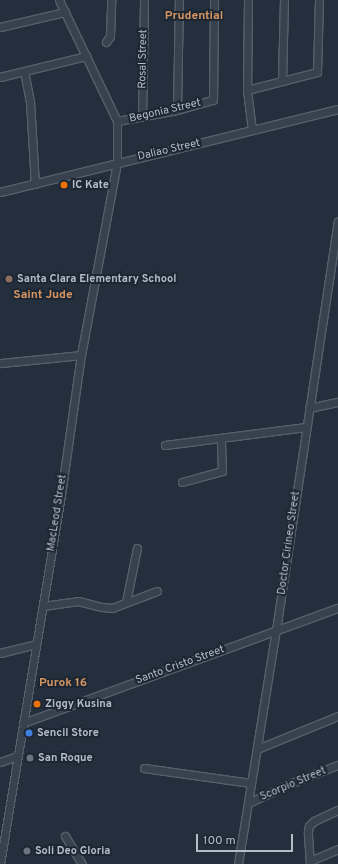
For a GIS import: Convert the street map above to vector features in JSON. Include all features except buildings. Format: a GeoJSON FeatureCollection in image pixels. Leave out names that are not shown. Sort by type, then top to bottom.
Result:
{"type":"FeatureCollection","features":[{"type":"Feature","properties":{"kind":"street"},"geometry":{"type":"LineString","coordinates":[[59,0],[117,121]]}},
{"type":"Feature","properties":{"kind":"street"},"geometry":{"type":"LineString","coordinates":[[106,42],[110,36],[111,0]]}},
{"type":"Feature","properties":{"kind":"street","name":"Rosal Street"},"geometry":{"type":"LineString","coordinates":[[142,117],[144,0]]}},
{"type":"Feature","properties":{"kind":"street"},"geometry":{"type":"LineString","coordinates":[[178,110],[179,0]]}},
{"type":"Feature","properties":{"kind":"street","name":"Begonia Street"},"geometry":{"type":"LineString","coordinates":[[117,121],[178,110],[213,100],[214,0]]}},
{"type":"Feature","properties":{"kind":"street"},"geometry":{"type":"LineString","coordinates":[[248,0],[247,90],[252,130]]}},
{"type":"Feature","properties":{"kind":"street"},"geometry":{"type":"LineString","coordinates":[[282,81],[284,0]]}},
{"type":"Feature","properties":{"kind":"street"},"geometry":{"type":"LineString","coordinates":[[247,90],[317,72],[319,0]]}},
{"type":"Feature","properties":{"kind":"street"},"geometry":{"type":"LineString","coordinates":[[0,27],[64,12]]}},
{"type":"Feature","properties":{"kind":"street"},"geometry":{"type":"LineString","coordinates":[[0,77],[86,56]]}},
{"type":"Feature","properties":{"kind":"street"},"geometry":{"type":"LineString","coordinates":[[24,71],[30,101],[35,184]]}},
{"type":"Feature","properties":{"kind":"street","name":"Daliao Street"},"geometry":{"type":"LineString","coordinates":[[0,192],[338,109]]}},
{"type":"Feature","properties":{"kind":"street","name":"MacLeod Street"},"geometry":{"type":"LineString","coordinates":[[0,864],[3,833],[36,644],[81,355],[117,163],[117,121]]}},
{"type":"Feature","properties":{"kind":"street","name":"Doctor Cirineo Street"},"geometry":{"type":"LineString","coordinates":[[238,864],[276,630],[309,408],[335,263],[338,222]]}},
{"type":"Feature","properties":{"kind":"street"},"geometry":{"type":"LineString","coordinates":[[0,363],[81,355]]}},
{"type":"Feature","properties":{"kind":"street"},"geometry":{"type":"LineString","coordinates":[[309,408],[338,402]]}},
{"type":"Feature","properties":{"kind":"street"},"geometry":{"type":"LineString","coordinates":[[165,445],[306,427]]}},
{"type":"Feature","properties":{"kind":"street"},"geometry":{"type":"LineString","coordinates":[[182,482],[222,471],[221,438]]}},
{"type":"Feature","properties":{"kind":"street"},"geometry":{"type":"LineString","coordinates":[[126,602],[137,548]]}},
{"type":"Feature","properties":{"kind":"street"},"geometry":{"type":"LineString","coordinates":[[42,606],[78,601],[108,608],[158,591]]}},
{"type":"Feature","properties":{"kind":"street","name":"Santo Cristo Street"},"geometry":{"type":"LineString","coordinates":[[23,722],[338,608]]}},
{"type":"Feature","properties":{"kind":"street"},"geometry":{"type":"LineString","coordinates":[[0,653],[36,644]]}},
{"type":"Feature","properties":{"kind":"street"},"geometry":{"type":"LineString","coordinates":[[257,749],[338,716]]}},
{"type":"Feature","properties":{"kind":"street"},"geometry":{"type":"LineString","coordinates":[[0,762],[17,756]]}},
{"type":"Feature","properties":{"kind":"street","name":"Scorpio Street"},"geometry":{"type":"LineString","coordinates":[[248,803],[301,779],[338,765]]}},
{"type":"Feature","properties":{"kind":"street"},"geometry":{"type":"LineString","coordinates":[[144,768],[251,782]]}},
{"type":"Feature","properties":{"kind":"street"},"geometry":{"type":"LineString","coordinates":[[338,810],[314,821],[309,826],[310,862],[338,849]]}},
{"type":"Feature","properties":{"kind":"street"},"geometry":{"type":"LineString","coordinates":[[65,836],[82,864]]}},
{"type":"Feature","properties":{"kind":"place","name":"IC Kate"},"geometry":{"type":"Point","coordinates":[64,185]}},
{"type":"Feature","properties":{"kind":"place","name":"Santa Clara Elementary School"},"geometry":{"type":"Point","coordinates":[9,279]}},
{"type":"Feature","properties":{"kind":"place","name":"Ziggy Kusina"},"geometry":{"type":"Point","coordinates":[37,704]}},
{"type":"Feature","properties":{"kind":"place","name":"Sencil Store"},"geometry":{"type":"Point","coordinates":[29,733]}},
{"type":"Feature","properties":{"kind":"place","name":"San Roque"},"geometry":{"type":"Point","coordinates":[30,758]}},
{"type":"Feature","properties":{"kind":"place","name":"Soli Deo Gloria"},"geometry":{"type":"Point","coordinates":[27,851]}},
{"type":"Feature","properties":{"kind":"district","name":"Prudential"},"geometry":{"type":"Point","coordinates":[194,17]}},
{"type":"Feature","properties":{"kind":"district","name":"Saint Jude"},"geometry":{"type":"Point","coordinates":[43,296]}},
{"type":"Feature","properties":{"kind":"district","name":"Purok 16"},"geometry":{"type":"Point","coordinates":[63,684]}}]}
